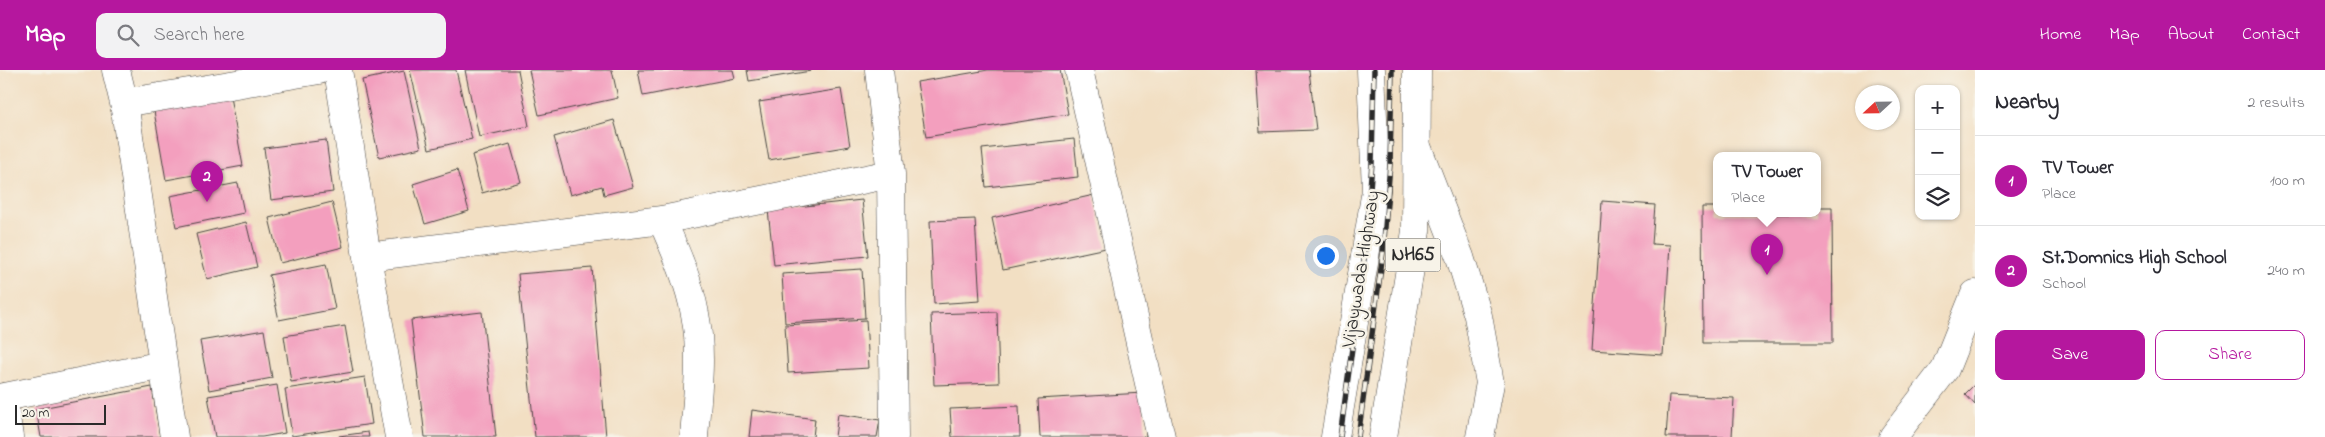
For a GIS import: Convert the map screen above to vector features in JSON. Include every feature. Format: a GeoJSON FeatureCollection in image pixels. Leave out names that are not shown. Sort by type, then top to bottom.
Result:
{"type":"FeatureCollection","features":[{"type":"Feature","properties":{"kind":"main road"},"geometry":{"type":"LineString","coordinates":[[116,70],[124,103],[174,437]]}},
{"type":"Feature","properties":{"kind":"main road"},"geometry":{"type":"LineString","coordinates":[[124,103],[319,70]]}},
{"type":"Feature","properties":{"kind":"main road"},"geometry":{"type":"LineString","coordinates":[[338,70],[367,257],[399,437]]}},
{"type":"Feature","properties":{"kind":"main road"},"geometry":{"type":"LineString","coordinates":[[879,70],[891,174],[894,437]]}},
{"type":"Feature","properties":{"kind":"main road"},"geometry":{"type":"LineString","coordinates":[[1079,70],[1161,437]]}},
{"type":"Feature","properties":{"kind":"main road","name":"Vijaywada Highway"},"geometry":{"type":"LineString","coordinates":[[1334,437],[1376,190],[1371,70]]}},
{"type":"Feature","properties":{"kind":"main road","name":"NH65"},"geometry":{"type":"LineString","coordinates":[[1383,437],[1416,231],[1417,70]]}},
{"type":"Feature","properties":{"kind":"main road"},"geometry":{"type":"LineString","coordinates":[[1418,149],[1460,257],[1478,316],[1490,384],[1480,437]]}},
{"type":"Feature","properties":{"kind":"main road"},"geometry":{"type":"LineString","coordinates":[[367,257],[662,220],[891,174]]}},
{"type":"Feature","properties":{"kind":"main road"},"geometry":{"type":"LineString","coordinates":[[662,220],[682,269],[695,314],[698,353],[694,437]]}},
{"type":"Feature","properties":{"kind":"main road"},"geometry":{"type":"LineString","coordinates":[[1893,437],[1945,369],[1975,294]]}},
{"type":"Feature","properties":{"kind":"main road"},"geometry":{"type":"LineString","coordinates":[[9,437],[1,397],[163,365]]}},
{"type":"Feature","properties":{"kind":"building"},"geometry":{"type":"Polygon","coordinates":[[[410,70],[456,70],[472,139],[429,149],[410,70]]]}},
{"type":"Feature","properties":{"kind":"building"},"geometry":{"type":"Polygon","coordinates":[[[465,70],[518,70],[529,126],[479,137],[465,70]]]}},
{"type":"Feature","properties":{"kind":"building"},"geometry":{"type":"Polygon","coordinates":[[[529,70],[612,70],[618,98],[539,115],[529,70]]]}},
{"type":"Feature","properties":{"kind":"building"},"geometry":{"type":"Polygon","coordinates":[[[638,70],[733,70],[735,78],[643,96],[638,70]]]}},
{"type":"Feature","properties":{"kind":"building"},"geometry":{"type":"Polygon","coordinates":[[[747,70],[811,70],[811,71],[749,81],[747,70]]]}},
{"type":"Feature","properties":{"kind":"building"},"geometry":{"type":"Polygon","coordinates":[[[988,70],[1060,70],[1068,114],[926,137],[917,82],[988,70]]]}},
{"type":"Feature","properties":{"kind":"building"},"geometry":{"type":"Polygon","coordinates":[[[1256,70],[1309,70],[1316,130],[1260,132],[1256,70]]]}},
{"type":"Feature","properties":{"kind":"building"},"geometry":{"type":"Polygon","coordinates":[[[404,71],[421,148],[379,157],[362,80],[404,71]]]}},
{"type":"Feature","properties":{"kind":"building"},"geometry":{"type":"Polygon","coordinates":[[[841,89],[850,146],[769,160],[759,102],[841,89]]]}},
{"type":"Feature","properties":{"kind":"building"},"geometry":{"type":"Polygon","coordinates":[[[230,97],[243,166],[166,180],[154,111],[230,97]]]}},
{"type":"Feature","properties":{"kind":"building"},"geometry":{"type":"Polygon","coordinates":[[[614,120],[633,187],[604,195],[602,186],[570,195],[554,137],[614,120]]]}},
{"type":"Feature","properties":{"kind":"building"},"geometry":{"type":"Polygon","coordinates":[[[1074,139],[1078,177],[986,187],[982,149],[1074,139]]]}},
{"type":"Feature","properties":{"kind":"building"},"geometry":{"type":"Polygon","coordinates":[[[326,140],[333,192],[271,200],[264,148],[326,140]]]}},
{"type":"Feature","properties":{"kind":"building"},"geometry":{"type":"Polygon","coordinates":[[[510,144],[521,182],[482,193],[472,155],[510,144]]]}},
{"type":"Feature","properties":{"kind":"building"},"geometry":{"type":"Polygon","coordinates":[[[457,170],[469,211],[425,224],[413,184],[457,170]]]}},
{"type":"Feature","properties":{"kind":"building"},"geometry":{"type":"Polygon","coordinates":[[[238,183],[244,213],[176,227],[170,196],[238,183]]]}},
{"type":"Feature","properties":{"kind":"building"},"geometry":{"type":"Polygon","coordinates":[[[1094,195],[1106,248],[1003,270],[992,218],[1094,195]]]}},
{"type":"Feature","properties":{"kind":"building"},"geometry":{"type":"Polygon","coordinates":[[[862,200],[868,256],[774,265],[768,210],[862,200]]]}},
{"type":"Feature","properties":{"kind":"building"},"geometry":{"type":"Polygon","coordinates":[[[1602,201],[1655,205],[1652,244],[1670,245],[1663,355],[1592,350],[1602,201]]]}},
{"type":"Feature","properties":{"kind":"building"},"geometry":{"type":"Polygon","coordinates":[[[332,202],[343,247],[280,263],[269,218],[332,202]]]}},
{"type":"Feature","properties":{"kind":"building"},"geometry":{"type":"Polygon","coordinates":[[[1702,207],[1713,207],[1713,217],[1821,217],[1821,207],[1832,207],[1833,343],[1703,343],[1702,207]]]}},
{"type":"Feature","properties":{"kind":"building"},"geometry":{"type":"Polygon","coordinates":[[[975,219],[980,301],[934,304],[930,221],[975,219]]]}},
{"type":"Feature","properties":{"kind":"building"},"geometry":{"type":"Polygon","coordinates":[[[246,222],[257,267],[207,279],[196,234],[246,222]]]}},
{"type":"Feature","properties":{"kind":"building"},"geometry":{"type":"Polygon","coordinates":[[[326,264],[335,309],[279,320],[269,275],[326,264]]]}},
{"type":"Feature","properties":{"kind":"building"},"geometry":{"type":"Polygon","coordinates":[[[592,268],[606,437],[535,437],[518,274],[592,268]]]}},
{"type":"Feature","properties":{"kind":"building"},"geometry":{"type":"Polygon","coordinates":[[[862,269],[865,318],[785,323],[782,274],[862,269]]]}},
{"type":"Feature","properties":{"kind":"building"},"geometry":{"type":"Polygon","coordinates":[[[482,312],[496,437],[425,437],[411,320],[482,312]]]}},
{"type":"Feature","properties":{"kind":"building"},"geometry":{"type":"Polygon","coordinates":[[[997,312],[999,383],[934,385],[931,314],[997,312]]]}},
{"type":"Feature","properties":{"kind":"building"},"geometry":{"type":"Polygon","coordinates":[[[866,320],[869,368],[788,373],[785,325],[866,320]]]}},
{"type":"Feature","properties":{"kind":"building"},"geometry":{"type":"Polygon","coordinates":[[[345,326],[353,372],[291,382],[284,336],[345,326]]]}},
{"type":"Feature","properties":{"kind":"building"},"geometry":{"type":"Polygon","coordinates":[[[264,330],[272,378],[209,390],[200,341],[264,330]]]}},
{"type":"Feature","properties":{"kind":"building"},"geometry":{"type":"Polygon","coordinates":[[[365,377],[372,424],[292,436],[285,389],[365,377]]]}},
{"type":"Feature","properties":{"kind":"building"},"geometry":{"type":"Polygon","coordinates":[[[1975,384],[1975,405],[1965,394],[1975,384]]]}},
{"type":"Feature","properties":{"kind":"building"},"geometry":{"type":"Polygon","coordinates":[[[277,385],[285,433],[262,437],[215,437],[208,396],[277,385]]]}},
{"type":"Feature","properties":{"kind":"building"},"geometry":{"type":"Polygon","coordinates":[[[152,387],[160,437],[41,437],[36,409],[152,387]]]}},
{"type":"Feature","properties":{"kind":"building"},"geometry":{"type":"Polygon","coordinates":[[[1143,393],[1146,437],[1040,437],[1038,399],[1143,393]]]}},
{"type":"Feature","properties":{"kind":"building"},"geometry":{"type":"Polygon","coordinates":[[[1669,395],[1734,398],[1732,437],[1666,437],[1669,395]]]}},
{"type":"Feature","properties":{"kind":"building"},"geometry":{"type":"Polygon","coordinates":[[[1019,406],[1020,437],[952,437],[950,409],[1019,406]]]}},
{"type":"Feature","properties":{"kind":"building"},"geometry":{"type":"Polygon","coordinates":[[[752,410],[815,419],[813,437],[749,437],[752,410]]]}},
{"type":"Feature","properties":{"kind":"building"},"geometry":{"type":"Polygon","coordinates":[[[838,414],[880,420],[877,437],[835,437],[838,414]]]}},
{"type":"Feature","properties":{"kind":"building"},"geometry":{"type":"Polygon","coordinates":[[[368,432],[369,437],[339,437],[339,436],[368,432]]]}},
{"type":"Feature","properties":{"kind":"railway"},"geometry":{"type":"LineString","coordinates":[[1340,437],[1365,252],[1372,163],[1374,70]]}},
{"type":"Feature","properties":{"kind":"railway"},"geometry":{"type":"LineString","coordinates":[[1358,437],[1383,253],[1390,164],[1392,70]]}},
{"type":"Feature","properties":{"kind":"place","name":"St.Domnics High School"},"geometry":{"type":"Point","coordinates":[207,202]}},
{"type":"Feature","properties":{"kind":"place","name":"TV Tower"},"geometry":{"type":"Point","coordinates":[1767,275]}}]}
